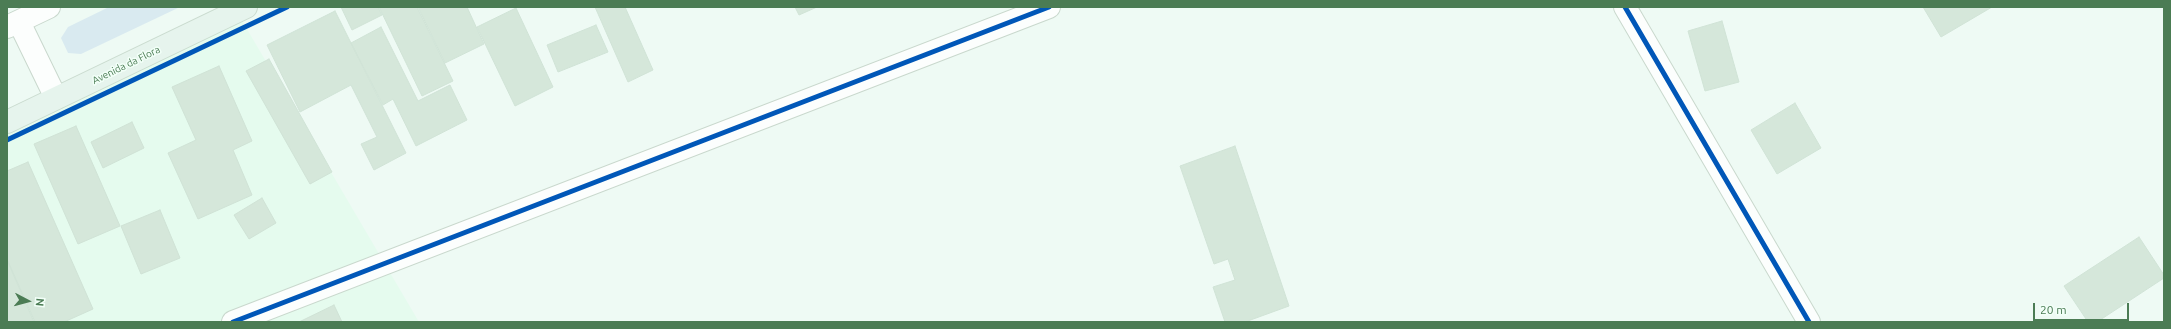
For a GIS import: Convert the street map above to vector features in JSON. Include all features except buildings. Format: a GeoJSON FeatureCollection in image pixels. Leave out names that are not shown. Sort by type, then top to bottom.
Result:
{"type":"FeatureCollection","features":[{"type":"Feature","properties":{"kind":"main road","name":"Avenida da Flora"},"geometry":{"type":"LineString","coordinates":[[7,122],[246,7]]}},
{"type":"Feature","properties":{"kind":"street"},"geometry":{"type":"LineString","coordinates":[[49,7],[13,25],[56,98]]}},
{"type":"Feature","properties":{"kind":"street"},"geometry":{"type":"LineString","coordinates":[[233,322],[1049,7]]}},
{"type":"Feature","properties":{"kind":"street"},"geometry":{"type":"LineString","coordinates":[[1625,7],[1809,322]]}},
{"type":"Feature","properties":{"kind":"shaded area"},"geometry":{"type":"Polygon","coordinates":[[[109,7],[180,7],[81,54],[68,53],[61,38],[68,27],[109,7]]]}},
{"type":"Feature","properties":{"kind":"shaded area"},"geometry":{"type":"Polygon","coordinates":[[[226,7],[234,7],[419,322],[7,322],[7,110],[226,7]]]}},
{"type":"Feature","properties":{"kind":"cycle path"},"geometry":{"type":"LineString","coordinates":[[7,140],[287,7]]}},
{"type":"Feature","properties":{"kind":"cycle path"},"geometry":{"type":"LineString","coordinates":[[233,322],[1049,7]]}},
{"type":"Feature","properties":{"kind":"cycle path"},"geometry":{"type":"LineString","coordinates":[[1625,7],[1809,322]]}}]}
